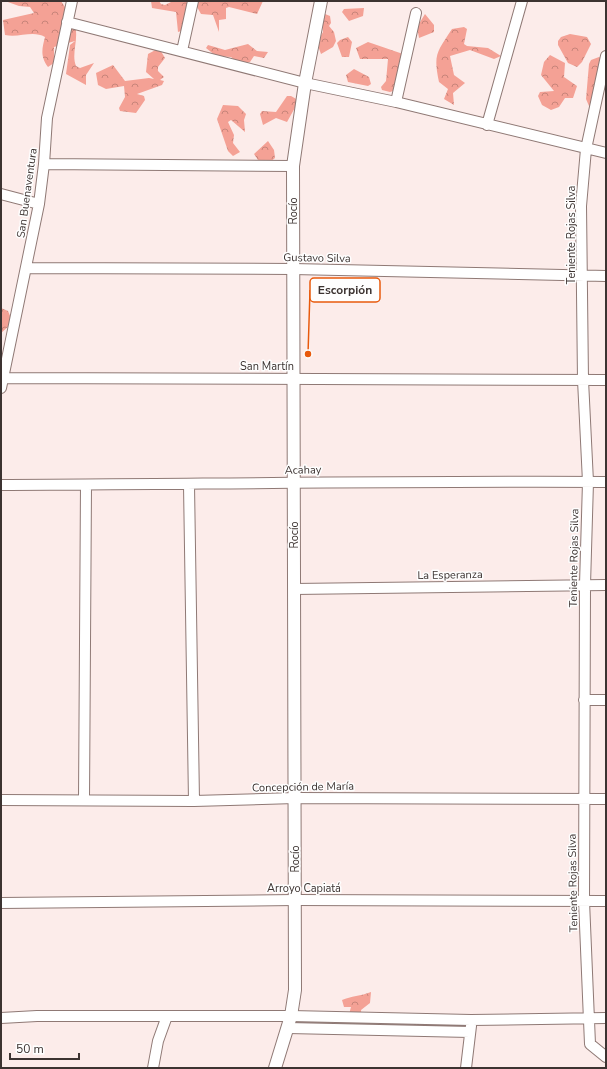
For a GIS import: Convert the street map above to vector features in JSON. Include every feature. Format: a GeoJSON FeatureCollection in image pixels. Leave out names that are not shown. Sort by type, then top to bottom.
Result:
{"type":"FeatureCollection","features":[{"type":"Feature","properties":{"kind":"main road","name":"Rocío"},"geometry":{"type":"LineString","coordinates":[[275,1068],[290,1022],[295,990],[293,166],[305,83],[321,1]]}},
{"type":"Feature","properties":{"kind":"street","name":"San Buenaventura"},"geometry":{"type":"LineString","coordinates":[[2,382],[27,268],[39,204],[44,164],[47,118],[72,1]]}},
{"type":"Feature","properties":{"kind":"street"},"geometry":{"type":"LineString","coordinates":[[182,51],[193,1]]}},
{"type":"Feature","properties":{"kind":"street"},"geometry":{"type":"LineString","coordinates":[[487,125],[522,1]]}},
{"type":"Feature","properties":{"kind":"street"},"geometry":{"type":"LineString","coordinates":[[396,102],[416,13]]}},
{"type":"Feature","properties":{"kind":"street"},"geometry":{"type":"LineString","coordinates":[[67,22],[305,83],[396,102],[606,153]]}},
{"type":"Feature","properties":{"kind":"street","name":"Teniente Rojas Silva"},"geometry":{"type":"LineString","coordinates":[[606,56],[586,148],[581,206],[583,380],[588,482],[585,585],[584,901],[590,1044],[606,1057]]}},
{"type":"Feature","properties":{"kind":"street"},"geometry":{"type":"LineString","coordinates":[[44,164],[293,166]]}},
{"type":"Feature","properties":{"kind":"street"},"geometry":{"type":"LineString","coordinates":[[1,194],[39,204]]}},
{"type":"Feature","properties":{"kind":"street","name":"Gustavo Silva"},"geometry":{"type":"LineString","coordinates":[[27,268],[293,269],[606,276]]}},
{"type":"Feature","properties":{"kind":"street","name":"San Martín"},"geometry":{"type":"LineString","coordinates":[[2,382],[294,377],[606,380]]}},
{"type":"Feature","properties":{"kind":"street","name":"Acahay"},"geometry":{"type":"LineString","coordinates":[[1,485],[189,485],[294,482],[606,482]]}},
{"type":"Feature","properties":{"kind":"street"},"geometry":{"type":"LineString","coordinates":[[84,800],[86,485]]}},
{"type":"Feature","properties":{"kind":"street"},"geometry":{"type":"LineString","coordinates":[[189,485],[194,801]]}},
{"type":"Feature","properties":{"kind":"street","name":"La Esperanza"},"geometry":{"type":"LineString","coordinates":[[294,589],[606,585]]}},
{"type":"Feature","properties":{"kind":"street"},"geometry":{"type":"LineString","coordinates":[[584,700],[606,700]]}},
{"type":"Feature","properties":{"kind":"street","name":"Concepción de María"},"geometry":{"type":"LineString","coordinates":[[1,800],[194,801],[295,798],[606,800]]}},
{"type":"Feature","properties":{"kind":"street","name":"Arroyo Capiatá"},"geometry":{"type":"LineString","coordinates":[[1,903],[295,900],[606,901]]}},
{"type":"Feature","properties":{"kind":"street"},"geometry":{"type":"LineString","coordinates":[[1,1018],[37,1016],[167,1016],[470,1032]]}},
{"type":"Feature","properties":{"kind":"street"},"geometry":{"type":"LineString","coordinates":[[153,1068],[158,1041],[167,1016]]}},
{"type":"Feature","properties":{"kind":"street"},"geometry":{"type":"LineString","coordinates":[[290,1022],[606,1018]]}},
{"type":"Feature","properties":{"kind":"street"},"geometry":{"type":"LineString","coordinates":[[466,1068],[471,1020]]}},
{"type":"Feature","properties":{"kind":"green space"},"geometry":{"type":"Polygon","coordinates":[[[5,1],[61,1],[71,16],[75,26],[76,36],[74,57],[76,66],[80,68],[94,63],[86,75],[86,85],[66,74],[70,45],[75,41],[54,47],[54,63],[48,67],[42,52],[45,37],[36,34],[15,36],[5,35],[3,20],[34,13],[30,7],[19,6],[5,1]]]}},
{"type":"Feature","properties":{"kind":"green space"},"geometry":{"type":"Polygon","coordinates":[[[151,1],[159,1],[161,4],[165,5],[173,1],[189,1],[181,31],[178,32],[176,12],[152,8],[151,1]]]}},
{"type":"Feature","properties":{"kind":"green space"},"geometry":{"type":"Polygon","coordinates":[[[197,1],[263,1],[257,14],[229,7],[226,8],[226,19],[219,20],[219,32],[213,15],[201,14],[197,7],[197,1]]]}},
{"type":"Feature","properties":{"kind":"green space"},"geometry":{"type":"Polygon","coordinates":[[[364,8],[363,16],[349,21],[342,12],[344,9],[364,8]]]}},
{"type":"Feature","properties":{"kind":"green space"},"geometry":{"type":"Polygon","coordinates":[[[325,14],[330,16],[331,23],[329,26],[334,32],[336,41],[333,47],[321,54],[317,43],[323,32],[321,15],[325,14]]]}},
{"type":"Feature","properties":{"kind":"green space"},"geometry":{"type":"Polygon","coordinates":[[[425,14],[434,25],[434,32],[419,38],[417,27],[425,14]]]}},
{"type":"Feature","properties":{"kind":"green space"},"geometry":{"type":"Polygon","coordinates":[[[464,27],[467,29],[464,44],[467,46],[488,48],[501,56],[494,59],[470,50],[450,56],[454,75],[465,83],[453,93],[454,105],[444,99],[448,89],[439,82],[436,65],[440,48],[452,29],[464,27]]]}},
{"type":"Feature","properties":{"kind":"green space"},"geometry":{"type":"Polygon","coordinates":[[[570,34],[587,37],[591,44],[582,62],[577,67],[568,63],[558,45],[558,41],[561,37],[570,34]]]}},
{"type":"Feature","properties":{"kind":"green space"},"geometry":{"type":"Polygon","coordinates":[[[348,37],[352,42],[349,57],[342,57],[337,43],[348,37]]]}},
{"type":"Feature","properties":{"kind":"green space"},"geometry":{"type":"Polygon","coordinates":[[[368,42],[403,54],[400,77],[393,91],[390,92],[382,90],[381,87],[386,81],[388,59],[360,59],[356,48],[368,42]]]}},
{"type":"Feature","properties":{"kind":"green space"},"geometry":{"type":"Polygon","coordinates":[[[248,44],[257,51],[268,52],[264,58],[254,56],[250,62],[239,64],[231,57],[216,56],[206,48],[208,45],[225,50],[248,44]]]}},
{"type":"Feature","properties":{"kind":"green space"},"geometry":{"type":"Polygon","coordinates":[[[159,48],[165,58],[158,67],[158,71],[164,77],[160,80],[164,81],[162,85],[137,94],[144,96],[145,100],[136,113],[120,111],[119,108],[125,97],[124,86],[106,89],[98,85],[96,73],[113,65],[125,81],[149,78],[154,79],[146,72],[148,54],[159,48]]]}},
{"type":"Feature","properties":{"kind":"green space"},"geometry":{"type":"Polygon","coordinates":[[[550,55],[565,63],[564,77],[577,86],[573,98],[565,98],[559,107],[551,110],[542,105],[538,96],[540,92],[554,91],[541,75],[544,62],[550,55]]]}},
{"type":"Feature","properties":{"kind":"green space"},"geometry":{"type":"Polygon","coordinates":[[[599,57],[606,60],[606,67],[596,78],[602,97],[597,103],[589,106],[586,99],[589,64],[591,60],[599,57]]]}},
{"type":"Feature","properties":{"kind":"green space"},"geometry":{"type":"Polygon","coordinates":[[[354,69],[369,77],[371,84],[368,86],[348,82],[346,75],[354,69]]]}},
{"type":"Feature","properties":{"kind":"green space"},"geometry":{"type":"Polygon","coordinates":[[[287,96],[291,96],[298,100],[287,122],[276,118],[263,125],[260,114],[262,111],[276,112],[287,96]]]}},
{"type":"Feature","properties":{"kind":"green space"},"geometry":{"type":"Polygon","coordinates":[[[223,105],[238,106],[246,114],[244,120],[245,132],[231,120],[228,122],[234,135],[233,143],[240,152],[233,156],[228,151],[217,119],[223,105]]]}},
{"type":"Feature","properties":{"kind":"green space"},"geometry":{"type":"Polygon","coordinates":[[[268,141],[274,150],[275,158],[269,163],[260,163],[254,154],[268,141]]]}},
{"type":"Feature","properties":{"kind":"green space"},"geometry":{"type":"Polygon","coordinates":[[[1,308],[8,311],[11,318],[9,326],[1,333],[1,308]]]}},
{"type":"Feature","properties":{"kind":"green space"},"geometry":{"type":"Polygon","coordinates":[[[371,992],[370,1003],[361,1010],[362,1022],[348,1018],[351,1007],[344,1007],[342,1000],[371,992]]]}},
{"type":"Feature","properties":{"kind":"place","name":"Escorpión"},"geometry":{"type":"Point","coordinates":[308,354]}}]}
